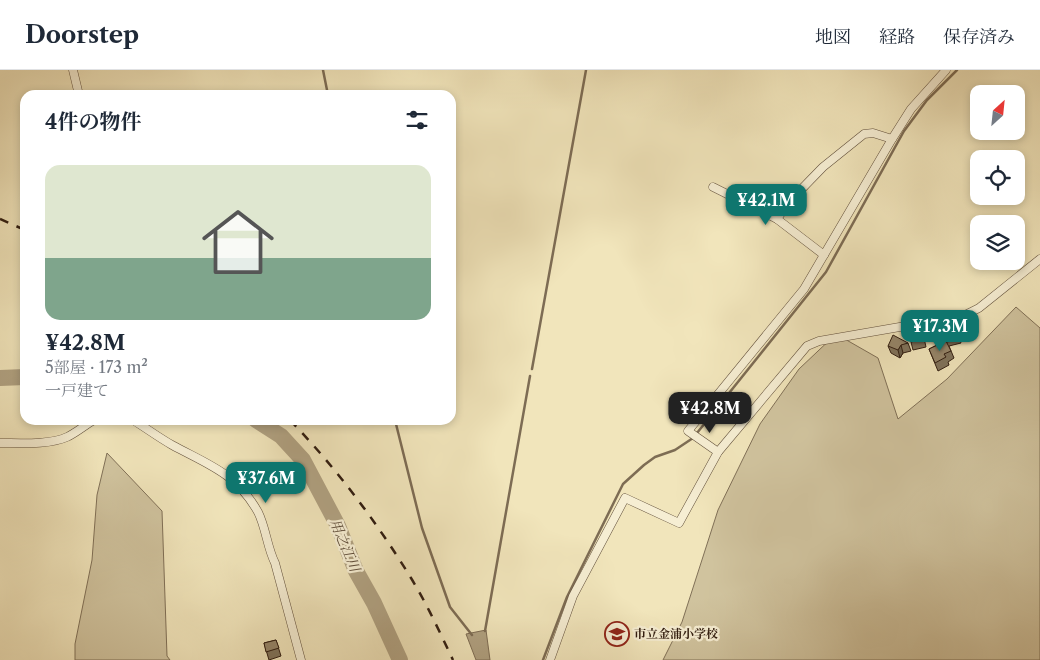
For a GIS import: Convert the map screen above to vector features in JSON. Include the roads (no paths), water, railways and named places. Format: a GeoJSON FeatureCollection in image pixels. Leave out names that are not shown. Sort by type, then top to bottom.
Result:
{"type":"FeatureCollection","features":[{"type":"Feature","properties":{"kind":"street"},"geometry":{"type":"LineString","coordinates":[[74,70],[78,90]]}},
{"type":"Feature","properties":{"kind":"street"},"geometry":{"type":"LineString","coordinates":[[717,452],[688,431],[796,299],[911,109],[946,70]]}},
{"type":"Feature","properties":{"kind":"street"},"geometry":{"type":"LineString","coordinates":[[777,218],[789,202],[823,167],[864,134],[873,132],[892,139]]}},
{"type":"Feature","properties":{"kind":"street"},"geometry":{"type":"LineString","coordinates":[[713,187],[777,218],[824,255]]}},
{"type":"Feature","properties":{"kind":"street"},"geometry":{"type":"LineString","coordinates":[[550,660],[572,596],[625,498],[679,523],[717,452],[807,346],[819,340],[963,316],[978,308],[1040,259]]}},
{"type":"Feature","properties":{"kind":"street"},"geometry":{"type":"LineString","coordinates":[[0,443],[53,441],[66,437],[86,425]]}},
{"type":"Feature","properties":{"kind":"street"},"geometry":{"type":"LineString","coordinates":[[141,425],[171,444],[222,471],[249,498],[259,515],[270,555],[275,563],[301,660]]}},
{"type":"Feature","properties":{"kind":"waterway"},"geometry":{"type":"LineString","coordinates":[[323,70],[327,90]]}},
{"type":"Feature","properties":{"kind":"waterway"},"geometry":{"type":"LineString","coordinates":[[532,369],[586,70]]}},
{"type":"Feature","properties":{"kind":"waterway"},"geometry":{"type":"LineString","coordinates":[[697,433],[826,272],[904,131],[927,100],[957,70]]}},
{"type":"Feature","properties":{"kind":"waterway"},"geometry":{"type":"LineString","coordinates":[[485,631],[530,376]]}},
{"type":"Feature","properties":{"kind":"waterway","name":"用之江川"},"geometry":{"type":"LineString","coordinates":[[0,378],[20,377]]}},
{"type":"Feature","properties":{"kind":"waterway","name":"用之江川"},"geometry":{"type":"LineString","coordinates":[[264,425],[281,436],[303,460],[338,526],[356,571],[374,603],[400,660]]}},
{"type":"Feature","properties":{"kind":"waterway"},"geometry":{"type":"LineString","coordinates":[[396,425],[422,528],[450,607],[472,635]]}},
{"type":"Feature","properties":{"kind":"waterway"},"geometry":{"type":"LineString","coordinates":[[543,660],[567,597],[623,484],[655,457],[675,450],[693,438]]}},
{"type":"Feature","properties":{"kind":"railway"},"geometry":{"type":"LineString","coordinates":[[0,219],[20,228]]}},
{"type":"Feature","properties":{"kind":"railway"},"geometry":{"type":"LineString","coordinates":[[295,425],[339,476],[384,536],[417,588],[453,660]]}},
{"type":"Feature","properties":{"kind":"place","name":"市立金浦小学校"},"geometry":{"type":"Point","coordinates":[617,634]}}]}
